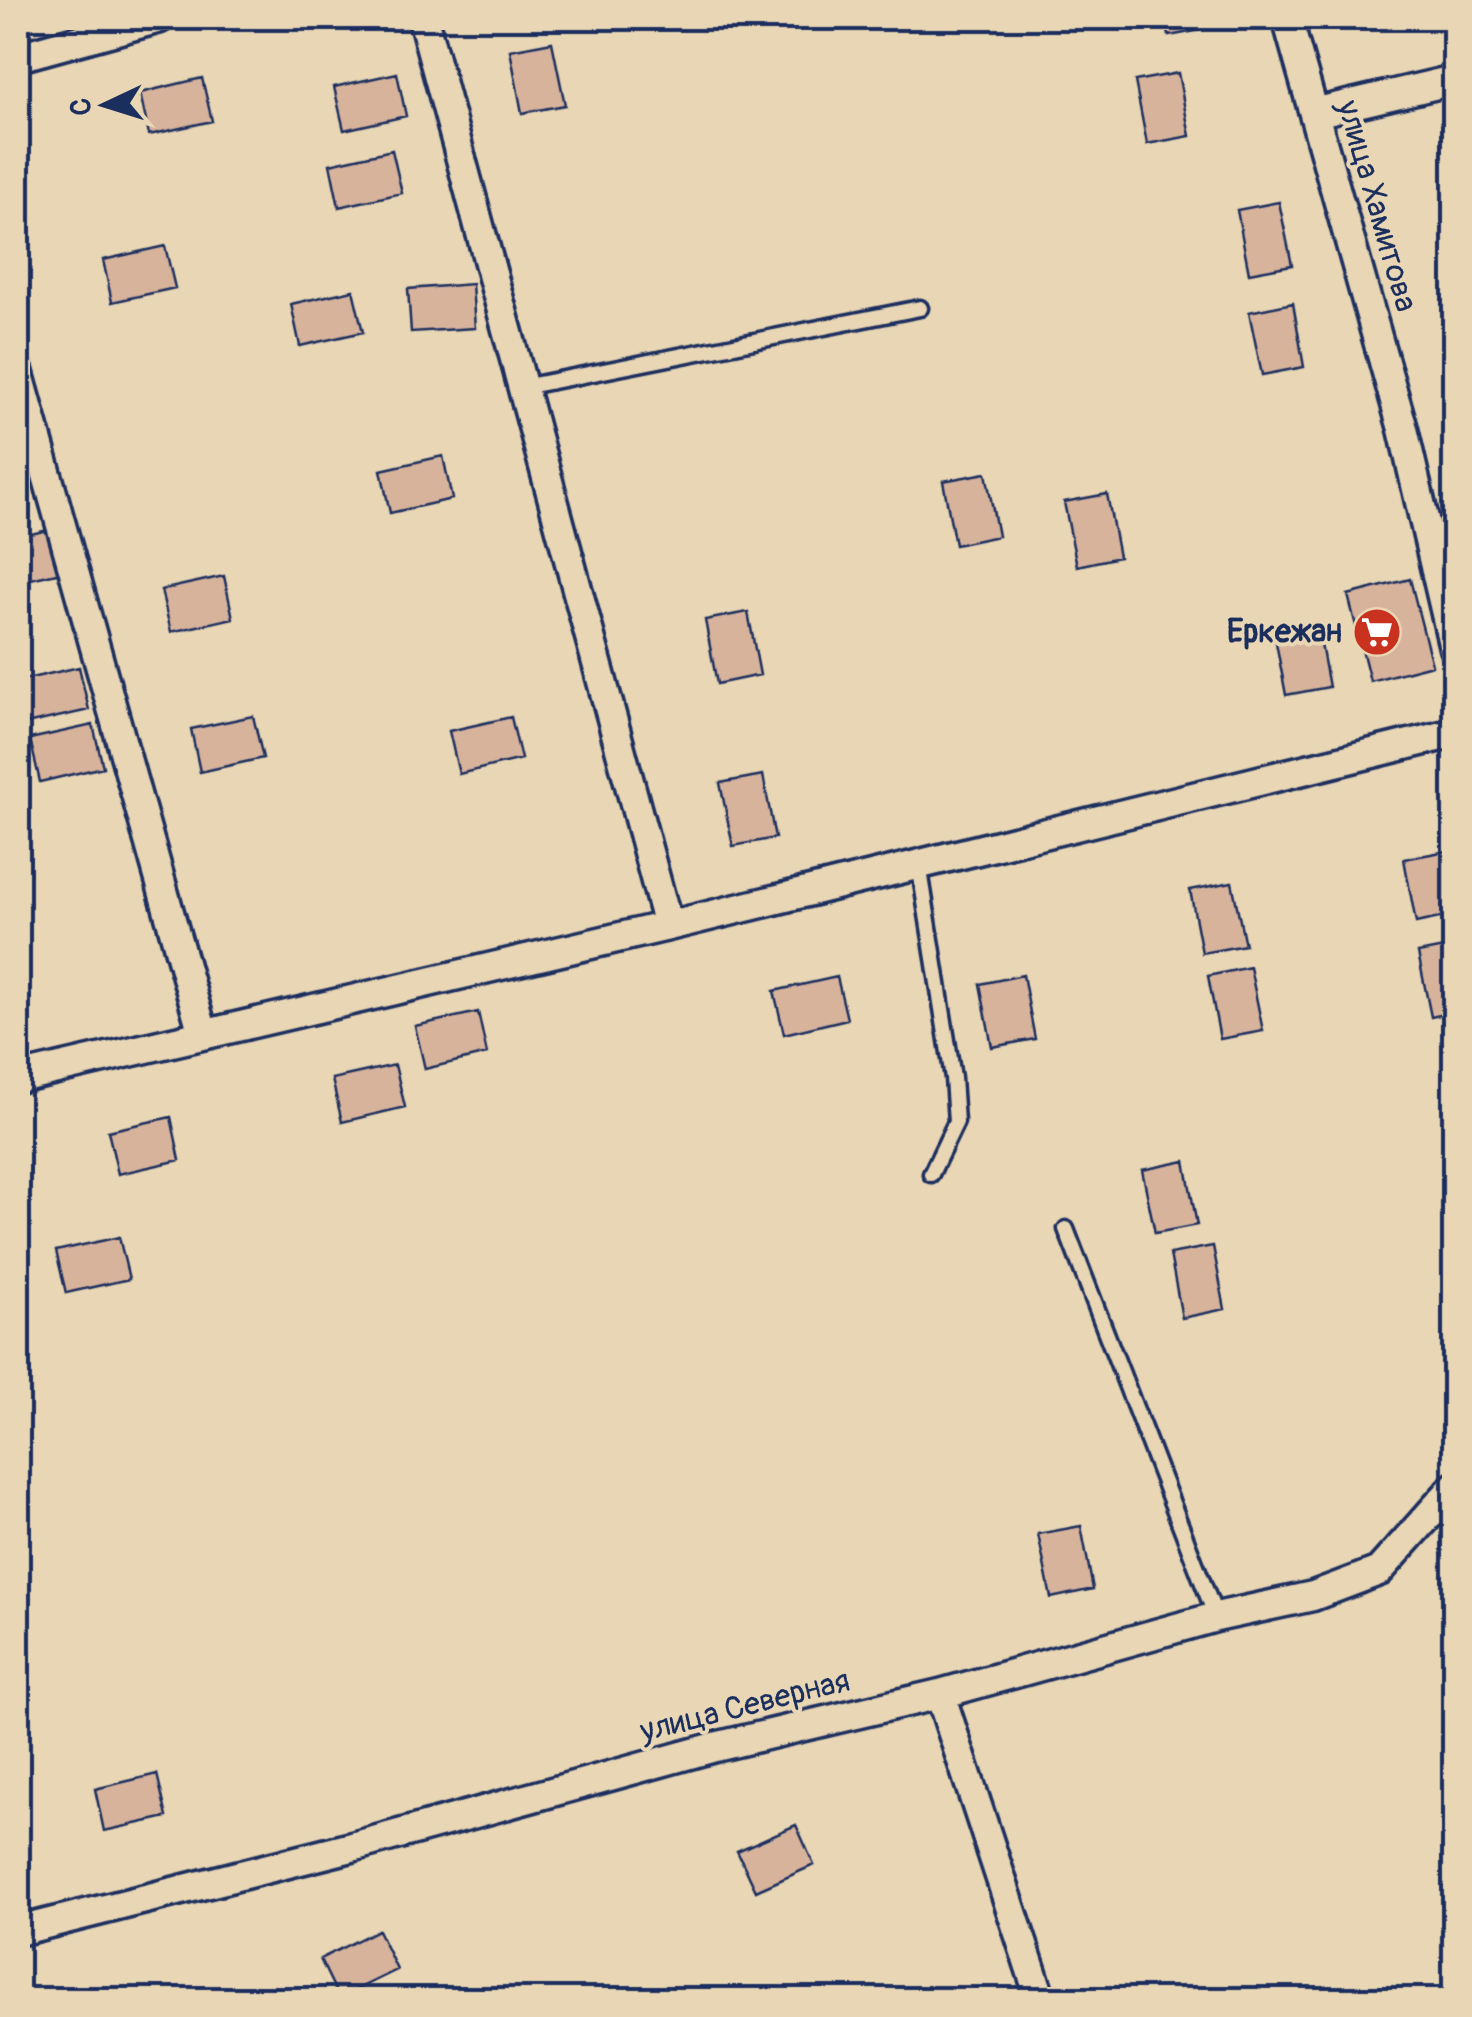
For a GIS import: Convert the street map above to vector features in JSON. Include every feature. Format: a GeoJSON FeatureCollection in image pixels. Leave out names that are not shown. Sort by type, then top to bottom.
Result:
{"type":"FeatureCollection","features":[{"type":"Feature","properties":{"kind":"street"},"geometry":{"type":"LineString","coordinates":[[18,57],[160,18]]}},
{"type":"Feature","properties":{"kind":"street"},"geometry":{"type":"LineString","coordinates":[[423,18],[668,926]]}},
{"type":"Feature","properties":{"kind":"street","name":"улица Хамитова"},"geometry":{"type":"LineString","coordinates":[[1287,18],[1403,429],[1454,648]]}},
{"type":"Feature","properties":{"kind":"street"},"geometry":{"type":"LineString","coordinates":[[1314,114],[1454,80]]}},
{"type":"Feature","properties":{"kind":"street"},"geometry":{"type":"LineString","coordinates":[[18,371],[204,1034]]}},
{"type":"Feature","properties":{"kind":"street"},"geometry":{"type":"LineString","coordinates":[[18,1078],[668,926],[1454,733]]}},
{"type":"Feature","properties":{"kind":"street","name":"улица Северная"},"geometry":{"type":"LineString","coordinates":[[18,1931],[352,1847],[715,1747],[940,1694],[1216,1616],[1313,1596],[1380,1571],[1454,1487]]}},
{"type":"Feature","properties":{"kind":"street"},"geometry":{"type":"LineString","coordinates":[[940,1694],[1041,2000]]}},
{"type":"Feature","properties":{"kind":"lane"},"geometry":{"type":"LineString","coordinates":[[523,387],[920,308]]}},
{"type":"Feature","properties":{"kind":"lane"},"geometry":{"type":"LineString","coordinates":[[919,864],[954,1078],[956,1122],[930,1174]]}},
{"type":"Feature","properties":{"kind":"lane"},"geometry":{"type":"LineString","coordinates":[[1066,1229],[1216,1616]]}},
{"type":"Feature","properties":{"kind":"building"},"geometry":{"type":"Polygon","coordinates":[[[1166,18],[1210,18],[1212,28],[1169,36],[1166,18]]]}},
{"type":"Feature","properties":{"kind":"building"},"geometry":{"type":"Polygon","coordinates":[[[552,42],[565,105],[522,113],[510,50],[552,42]]]}},
{"type":"Feature","properties":{"kind":"building"},"geometry":{"type":"Polygon","coordinates":[[[397,73],[406,116],[344,130],[334,87],[397,73]]]}},
{"type":"Feature","properties":{"kind":"building"},"geometry":{"type":"Polygon","coordinates":[[[1178,73],[1190,136],[1147,144],[1135,81],[1178,73]]]}},
{"type":"Feature","properties":{"kind":"building"},"geometry":{"type":"Polygon","coordinates":[[[202,78],[212,121],[149,135],[140,93],[202,78]]]}},
{"type":"Feature","properties":{"kind":"building"},"geometry":{"type":"Polygon","coordinates":[[[392,150],[402,193],[339,207],[330,164],[392,150]]]}},
{"type":"Feature","properties":{"kind":"building"},"geometry":{"type":"Polygon","coordinates":[[[1279,202],[1292,265],[1249,273],[1237,210],[1279,202]]]}},
{"type":"Feature","properties":{"kind":"building"},"geometry":{"type":"Polygon","coordinates":[[[165,246],[175,288],[112,302],[103,260],[165,246]]]}},
{"type":"Feature","properties":{"kind":"building"},"geometry":{"type":"Polygon","coordinates":[[[472,284],[475,328],[411,332],[408,289],[472,284]]]}},
{"type":"Feature","properties":{"kind":"building"},"geometry":{"type":"Polygon","coordinates":[[[353,290],[363,332],[300,346],[291,304],[353,290]]]}},
{"type":"Feature","properties":{"kind":"building"},"geometry":{"type":"Polygon","coordinates":[[[1293,303],[1304,367],[1262,375],[1249,312],[1293,303]]]}},
{"type":"Feature","properties":{"kind":"building"},"geometry":{"type":"Polygon","coordinates":[[[443,456],[452,499],[390,513],[381,470],[443,456]]]}},
{"type":"Feature","properties":{"kind":"building"},"geometry":{"type":"Polygon","coordinates":[[[986,473],[998,536],[955,545],[943,481],[986,473]]]}},
{"type":"Feature","properties":{"kind":"building"},"geometry":{"type":"Polygon","coordinates":[[[1107,494],[1119,557],[1077,566],[1064,502],[1107,494]]]}},
{"type":"Feature","properties":{"kind":"building"},"geometry":{"type":"Polygon","coordinates":[[[52,529],[61,572],[18,582],[18,537],[52,529]]]}},
{"type":"Feature","properties":{"kind":"building"},"geometry":{"type":"Polygon","coordinates":[[[224,576],[233,618],[171,632],[161,590],[224,576]]]}},
{"type":"Feature","properties":{"kind":"building"},"geometry":{"type":"Polygon","coordinates":[[[1410,579],[1432,665],[1370,681],[1348,595],[1410,579]]]}},
{"type":"Feature","properties":{"kind":"building"},"geometry":{"type":"Polygon","coordinates":[[[748,612],[760,675],[717,684],[705,620],[748,612]]]}},
{"type":"Feature","properties":{"kind":"building"},"geometry":{"type":"Polygon","coordinates":[[[1317,623],[1329,687],[1286,695],[1274,632],[1317,623]]]}},
{"type":"Feature","properties":{"kind":"building"},"geometry":{"type":"Polygon","coordinates":[[[79,667],[89,710],[26,724],[18,681],[79,667]]]}},
{"type":"Feature","properties":{"kind":"building"},"geometry":{"type":"Polygon","coordinates":[[[253,716],[263,758],[200,772],[191,729],[253,716]]]}},
{"type":"Feature","properties":{"kind":"building"},"geometry":{"type":"Polygon","coordinates":[[[511,717],[521,759],[459,774],[449,731],[511,717]]]}},
{"type":"Feature","properties":{"kind":"building"},"geometry":{"type":"Polygon","coordinates":[[[93,725],[103,767],[40,782],[30,739],[93,725]]]}},
{"type":"Feature","properties":{"kind":"building"},"geometry":{"type":"Polygon","coordinates":[[[763,775],[775,838],[733,846],[720,783],[763,775]]]}},
{"type":"Feature","properties":{"kind":"building"},"geometry":{"type":"Polygon","coordinates":[[[1447,851],[1454,915],[1416,923],[1404,859],[1447,851]]]}},
{"type":"Feature","properties":{"kind":"building"},"geometry":{"type":"Polygon","coordinates":[[[1232,882],[1245,945],[1202,953],[1190,890],[1232,882]]]}},
{"type":"Feature","properties":{"kind":"building"},"geometry":{"type":"Polygon","coordinates":[[[1454,946],[1454,1012],[1431,1017],[1418,953],[1454,946]]]}},
{"type":"Feature","properties":{"kind":"building"},"geometry":{"type":"Polygon","coordinates":[[[1250,967],[1263,1031],[1220,1039],[1208,976],[1250,967]]]}},
{"type":"Feature","properties":{"kind":"building"},"geometry":{"type":"Polygon","coordinates":[[[1023,975],[1035,1039],[992,1047],[980,984],[1023,975]]]}},
{"type":"Feature","properties":{"kind":"building"},"geometry":{"type":"Polygon","coordinates":[[[837,977],[847,1019],[784,1034],[774,991],[837,977]]]}},
{"type":"Feature","properties":{"kind":"building"},"geometry":{"type":"Polygon","coordinates":[[[478,1012],[487,1054],[425,1069],[415,1026],[478,1012]]]}},
{"type":"Feature","properties":{"kind":"building"},"geometry":{"type":"Polygon","coordinates":[[[395,1065],[405,1107],[342,1122],[332,1079],[395,1065]]]}},
{"type":"Feature","properties":{"kind":"building"},"geometry":{"type":"Polygon","coordinates":[[[171,1117],[180,1160],[118,1174],[108,1131],[171,1117]]]}},
{"type":"Feature","properties":{"kind":"building"},"geometry":{"type":"Polygon","coordinates":[[[1185,1161],[1197,1225],[1155,1233],[1142,1170],[1185,1161]]]}},
{"type":"Feature","properties":{"kind":"building"},"geometry":{"type":"Polygon","coordinates":[[[119,1237],[129,1279],[66,1293],[56,1251],[119,1237]]]}},
{"type":"Feature","properties":{"kind":"building"},"geometry":{"type":"Polygon","coordinates":[[[1213,1246],[1225,1309],[1182,1318],[1170,1254],[1213,1246]]]}},
{"type":"Feature","properties":{"kind":"building"},"geometry":{"type":"Polygon","coordinates":[[[1081,1526],[1093,1589],[1051,1598],[1038,1534],[1081,1526]]]}},
{"type":"Feature","properties":{"kind":"building"},"geometry":{"type":"Polygon","coordinates":[[[157,1774],[167,1817],[104,1831],[95,1789],[157,1774]]]}},
{"type":"Feature","properties":{"kind":"building"},"geometry":{"type":"Polygon","coordinates":[[[796,1825],[814,1865],[756,1891],[737,1851],[796,1825]]]}},
{"type":"Feature","properties":{"kind":"building"},"geometry":{"type":"Polygon","coordinates":[[[378,1930],[397,1970],[339,1998],[320,1959],[378,1930]]]}},
{"type":"Feature","properties":{"kind":"place","name":"Еркежан"},"geometry":{"type":"Point","coordinates":[1377,632]}}]}
